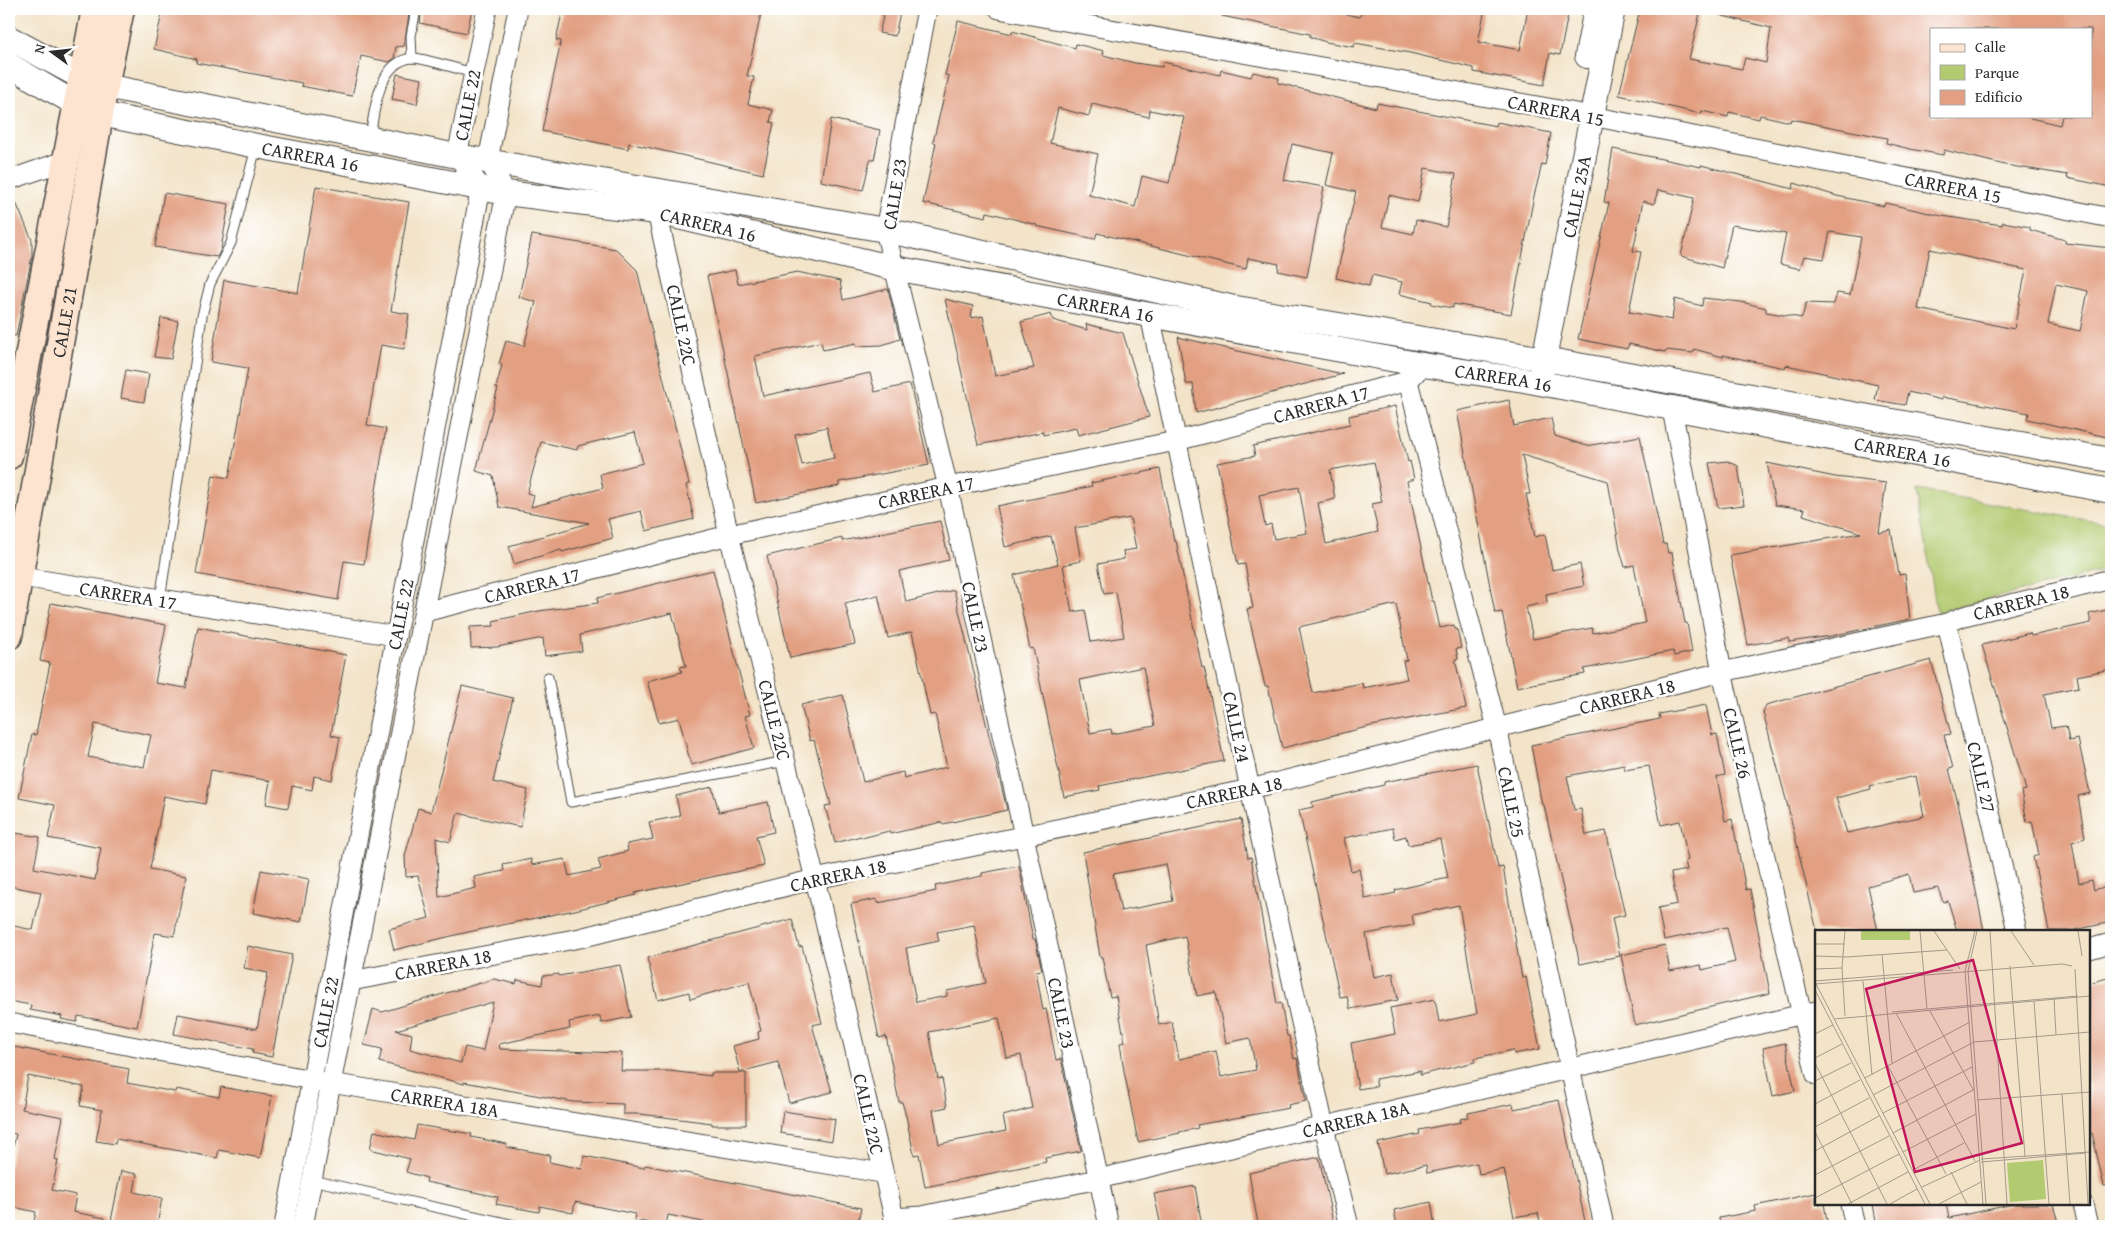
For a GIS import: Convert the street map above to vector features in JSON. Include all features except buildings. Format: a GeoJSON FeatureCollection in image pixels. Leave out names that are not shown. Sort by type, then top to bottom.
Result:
{"type":"FeatureCollection","features":[{"type":"Feature","properties":{"kind":"main road","name":"CALLE 21"},"geometry":{"type":"LineString","coordinates":[[9,636],[14,576],[101,114],[93,82],[95,9]]}},
{"type":"Feature","properties":{"kind":"main road","name":"CALLE 21"},"geometry":{"type":"LineString","coordinates":[[9,456],[76,104],[93,82],[121,9]]}},
{"type":"Feature","properties":{"kind":"street","name":"CALLE 22"},"geometry":{"type":"LineString","coordinates":[[303,1226],[312,1180],[322,1082],[396,636],[481,187],[457,156],[487,9]]}},
{"type":"Feature","properties":{"kind":"street","name":"CALLE 22"},"geometry":{"type":"LineString","coordinates":[[284,1226],[351,981],[506,193],[488,160],[518,9]]}},
{"type":"Feature","properties":{"kind":"street","name":"CALLE 23"},"geometry":{"type":"LineString","coordinates":[[927,9],[885,230],[948,487],[1109,1226]]}},
{"type":"Feature","properties":{"kind":"street","name":"CARRERA 15"},"geometry":{"type":"LineString","coordinates":[[998,9],[1584,115],[2111,218]]}},
{"type":"Feature","properties":{"kind":"street","name":"CALLE 25A"},"geometry":{"type":"LineString","coordinates":[[1584,115],[1596,9]]}},
{"type":"Feature","properties":{"kind":"street","name":"CALLE 25A"},"geometry":{"type":"LineString","coordinates":[[1532,382],[1584,115],[1613,9]]}},
{"type":"Feature","properties":{"kind":"street","name":"CARRERA 16"},"geometry":{"type":"LineString","coordinates":[[9,38],[93,82],[457,156],[885,230],[1230,307],[1537,358],[2111,460]]}},
{"type":"Feature","properties":{"kind":"street","name":"CARRERA 16"},"geometry":{"type":"LineString","coordinates":[[9,65],[76,104],[101,114],[257,146],[506,193],[657,212],[894,268],[1150,314],[1415,373],[1532,382],[2111,491]]}},
{"type":"Feature","properties":{"kind":"street"},"geometry":{"type":"LineString","coordinates":[[9,180],[64,161]]}},
{"type":"Feature","properties":{"kind":"street","name":"CALLE 22C"},"geometry":{"type":"LineString","coordinates":[[657,212],[729,535],[815,879],[882,1173],[895,1222]]}},
{"type":"Feature","properties":{"kind":"street","name":"CALLE 24"},"geometry":{"type":"LineString","coordinates":[[1150,314],[1250,789],[1324,1127],[1349,1226]]}},
{"type":"Feature","properties":{"kind":"street","name":"CARRERA 17"},"geometry":{"type":"LineString","coordinates":[[424,612],[729,535],[948,487],[1176,441],[1415,373]]}},
{"type":"Feature","properties":{"kind":"street","name":"CALLE 25"},"geometry":{"type":"LineString","coordinates":[[1415,373],[1497,728],[1568,1068],[1604,1226]]}},
{"type":"Feature","properties":{"kind":"street","name":"CALLE 26"},"geometry":{"type":"LineString","coordinates":[[1672,409],[1722,672],[1808,1013],[1815,1067]]}},
{"type":"Feature","properties":{"kind":"street","name":"CARRERA 17"},"geometry":{"type":"LineString","coordinates":[[14,576],[396,636]]}},
{"type":"Feature","properties":{"kind":"street","name":"CARRERA 18"},"geometry":{"type":"LineString","coordinates":[[351,981],[580,938],[815,879],[1250,789],[1722,672],[1947,624],[1964,616],[2111,579]]}},
{"type":"Feature","properties":{"kind":"street","name":"CALLE 27"},"geometry":{"type":"LineString","coordinates":[[1947,624],[2016,930]]}},
{"type":"Feature","properties":{"kind":"street"},"geometry":{"type":"LineString","coordinates":[[2090,949],[2111,943]]}},
{"type":"Feature","properties":{"kind":"street","name":"CARRERA 18A"},"geometry":{"type":"LineString","coordinates":[[895,1222],[1098,1179],[1808,1013]]}},
{"type":"Feature","properties":{"kind":"street","name":"CARRERA 18A"},"geometry":{"type":"LineString","coordinates":[[9,1023],[322,1082],[882,1173]]}},
{"type":"Feature","properties":{"kind":"street"},"geometry":{"type":"LineString","coordinates":[[1850,1205],[1855,1226]]}},
{"type":"Feature","properties":{"kind":"street"},"geometry":{"type":"LineString","coordinates":[[2083,1205],[2088,1226]]}},
{"type":"Feature","properties":{"kind":"lane"},"geometry":{"type":"LineString","coordinates":[[412,58],[411,36],[416,9]]}},
{"type":"Feature","properties":{"kind":"lane"},"geometry":{"type":"LineString","coordinates":[[370,138],[383,80],[394,66],[412,58],[474,73]]}},
{"type":"Feature","properties":{"kind":"lane"},"geometry":{"type":"LineString","coordinates":[[160,600],[202,316],[210,284],[231,243],[257,146]]}},
{"type":"Feature","properties":{"kind":"lane"},"geometry":{"type":"LineString","coordinates":[[548,677],[571,802],[786,762]]}},
{"type":"Feature","properties":{"kind":"lane"},"geometry":{"type":"LineString","coordinates":[[312,1180],[520,1226]]}},
{"type":"Feature","properties":{"kind":"green space"},"geometry":{"type":"Polygon","coordinates":[[[1917,490],[2109,524],[2111,569],[1937,612],[1917,490]]]}}]}
